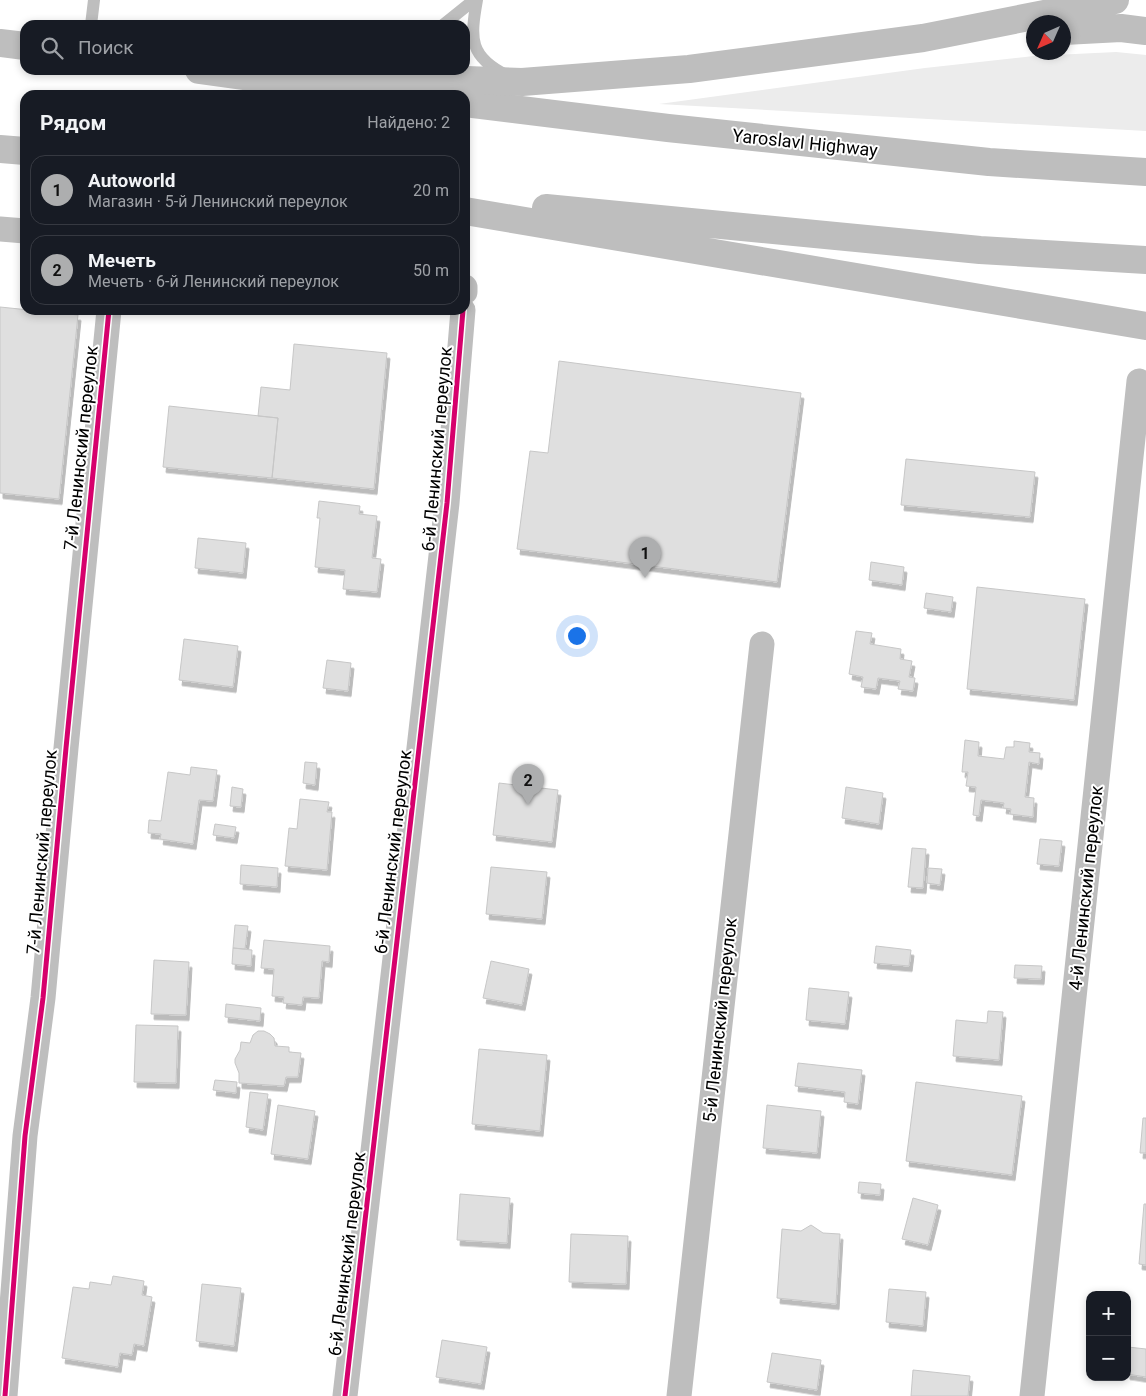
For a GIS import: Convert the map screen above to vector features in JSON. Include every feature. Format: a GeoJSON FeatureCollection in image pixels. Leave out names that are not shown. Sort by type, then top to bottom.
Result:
{"type":"FeatureCollection","features":[{"type":"Feature","properties":{"kind":"main road"},"geometry":{"type":"LineString","coordinates":[[235,75],[387,81],[522,82],[690,69],[923,38],[1115,0]]}},
{"type":"Feature","properties":{"kind":"main road"},"geometry":{"type":"LineString","coordinates":[[1071,31],[1121,28],[1146,31]]}},
{"type":"Feature","properties":{"kind":"main road"},"geometry":{"type":"LineString","coordinates":[[923,38],[1026,33]]}},
{"type":"Feature","properties":{"kind":"main road"},"geometry":{"type":"LineString","coordinates":[[0,43],[20,45]]}},
{"type":"Feature","properties":{"kind":"main road","name":"Yaroslavl Highway"},"geometry":{"type":"LineString","coordinates":[[470,104],[678,129],[990,162],[1146,172]]}},
{"type":"Feature","properties":{"kind":"main road"},"geometry":{"type":"LineString","coordinates":[[0,148],[20,150]]}},
{"type":"Feature","properties":{"kind":"main road"},"geometry":{"type":"LineString","coordinates":[[470,200],[970,249],[1146,260]]}},
{"type":"Feature","properties":{"kind":"main road"},"geometry":{"type":"LineString","coordinates":[[470,212],[1146,326]]}},
{"type":"Feature","properties":{"kind":"street"},"geometry":{"type":"LineString","coordinates":[[0,228],[20,230]]}},
{"type":"Feature","properties":{"kind":"street","name":"7-й Ленинский переулок"},"geometry":{"type":"LineString","coordinates":[[5,1396],[25,1136],[43,998],[66,738],[108,315]]}},
{"type":"Feature","properties":{"kind":"street","name":"6-й Ленинский переулок"},"geometry":{"type":"LineString","coordinates":[[344,1396],[446,503],[463,315]]}},
{"type":"Feature","properties":{"kind":"street","name":"4-й Ленинский переулок"},"geometry":{"type":"LineString","coordinates":[[1032,1396],[1140,381]]}},
{"type":"Feature","properties":{"kind":"street","name":"5-й Ленинский переулок"},"geometry":{"type":"LineString","coordinates":[[679,1396],[762,644]]}},
{"type":"Feature","properties":{"kind":"lane"},"geometry":{"type":"LineString","coordinates":[[92,20],[94,0]]}},
{"type":"Feature","properties":{"kind":"lane"},"geometry":{"type":"LineString","coordinates":[[450,20],[476,0]]}},
{"type":"Feature","properties":{"kind":"lane"},"geometry":{"type":"LineString","coordinates":[[476,0],[472,34],[475,46],[483,59],[494,68],[522,82]]}},
{"type":"Feature","properties":{"kind":"shaded area"},"geometry":{"type":"Polygon","coordinates":[[[1116,52],[1146,55],[1146,131],[659,104],[925,68],[1026,57],[1026,60],[1071,60],[1071,54],[1116,52]]]}},
{"type":"Feature","properties":{"kind":"building"},"geometry":{"type":"Polygon","coordinates":[[[0,307],[20,309],[20,315],[78,315],[59,499],[0,493],[0,307]]]}},
{"type":"Feature","properties":{"kind":"building"},"geometry":{"type":"Polygon","coordinates":[[[294,344],[387,353],[374,489],[272,478],[278,418],[258,416],[261,387],[290,390],[294,344]]]}},
{"type":"Feature","properties":{"kind":"building"},"geometry":{"type":"Polygon","coordinates":[[[559,361],[801,393],[777,582],[517,549],[530,451],[548,453],[559,361]]]}},
{"type":"Feature","properties":{"kind":"building"},"geometry":{"type":"Polygon","coordinates":[[[169,406],[278,418],[272,478],[163,467],[169,406]]]}},
{"type":"Feature","properties":{"kind":"building"},"geometry":{"type":"Polygon","coordinates":[[[906,459],[1035,472],[1030,517],[901,505],[906,459]]]}},
{"type":"Feature","properties":{"kind":"building"},"geometry":{"type":"Polygon","coordinates":[[[319,501],[360,506],[359,514],[377,516],[372,558],[381,559],[377,592],[343,589],[345,570],[315,567],[320,518],[317,518],[319,501]]]}},
{"type":"Feature","properties":{"kind":"building"},"geometry":{"type":"Polygon","coordinates":[[[198,538],[246,543],[243,573],[195,568],[198,538]]]}},
{"type":"Feature","properties":{"kind":"building"},"geometry":{"type":"Polygon","coordinates":[[[871,562],[904,567],[902,585],[869,580],[871,562]]]}},
{"type":"Feature","properties":{"kind":"building"},"geometry":{"type":"Polygon","coordinates":[[[977,587],[1085,599],[1074,700],[967,689],[977,587]]]}},
{"type":"Feature","properties":{"kind":"building"},"geometry":{"type":"Polygon","coordinates":[[[926,593],[953,597],[951,612],[924,608],[926,593]]]}},
{"type":"Feature","properties":{"kind":"building"},"geometry":{"type":"Polygon","coordinates":[[[856,631],[872,633],[870,644],[901,649],[900,659],[912,661],[909,677],[915,678],[913,691],[898,689],[900,681],[878,678],[876,689],[861,687],[863,677],[849,674],[856,631]]]}},
{"type":"Feature","properties":{"kind":"building"},"geometry":{"type":"Polygon","coordinates":[[[184,639],[238,646],[233,687],[179,680],[184,639]]]}},
{"type":"Feature","properties":{"kind":"building"},"geometry":{"type":"Polygon","coordinates":[[[327,660],[351,663],[348,691],[323,688],[327,660]]]}},
{"type":"Feature","properties":{"kind":"building"},"geometry":{"type":"Polygon","coordinates":[[[965,740],[979,742],[978,756],[1004,759],[1006,747],[1014,747],[1014,741],[1030,743],[1029,752],[1040,753],[1039,764],[1029,762],[1025,797],[1034,798],[1033,817],[1010,814],[1011,809],[1003,808],[1004,803],[981,800],[979,816],[973,815],[976,787],[966,786],[968,772],[962,772],[965,740]]]}},
{"type":"Feature","properties":{"kind":"building"},"geometry":{"type":"Polygon","coordinates":[[[305,762],[317,763],[315,785],[303,783],[305,762]]]}},
{"type":"Feature","properties":{"kind":"building"},"geometry":{"type":"Polygon","coordinates":[[[191,767],[217,770],[213,801],[199,800],[193,844],[160,839],[161,834],[148,833],[149,820],[161,821],[168,772],[190,775],[191,767]]]}},
{"type":"Feature","properties":{"kind":"building"},"geometry":{"type":"Polygon","coordinates":[[[499,783],[558,790],[552,842],[493,835],[499,783]]]}},
{"type":"Feature","properties":{"kind":"building"},"geometry":{"type":"Polygon","coordinates":[[[232,787],[243,789],[241,807],[230,806],[232,787]]]}},
{"type":"Feature","properties":{"kind":"building"},"geometry":{"type":"Polygon","coordinates":[[[846,787],[883,793],[879,824],[842,818],[846,787]]]}},
{"type":"Feature","properties":{"kind":"building"},"geometry":{"type":"Polygon","coordinates":[[[300,799],[329,802],[327,812],[332,812],[327,870],[285,866],[289,828],[297,829],[300,799]]]}},
{"type":"Feature","properties":{"kind":"building"},"geometry":{"type":"Polygon","coordinates":[[[215,824],[236,827],[234,838],[213,835],[215,824]]]}},
{"type":"Feature","properties":{"kind":"building"},"geometry":{"type":"Polygon","coordinates":[[[1040,839],[1062,841],[1059,866],[1037,864],[1040,839]]]}},
{"type":"Feature","properties":{"kind":"building"},"geometry":{"type":"Polygon","coordinates":[[[912,848],[926,849],[923,888],[908,887],[912,848]]]}},
{"type":"Feature","properties":{"kind":"building"},"geometry":{"type":"Polygon","coordinates":[[[241,865],[278,868],[277,887],[240,884],[241,865]]]}},
{"type":"Feature","properties":{"kind":"building"},"geometry":{"type":"Polygon","coordinates":[[[491,867],[547,872],[542,919],[486,914],[491,867]]]}},
{"type":"Feature","properties":{"kind":"building"},"geometry":{"type":"Polygon","coordinates":[[[928,868],[942,869],[940,885],[927,883],[928,868]]]}},
{"type":"Feature","properties":{"kind":"building"},"geometry":{"type":"Polygon","coordinates":[[[235,925],[248,926],[245,949],[233,948],[235,925]]]}},
{"type":"Feature","properties":{"kind":"building"},"geometry":{"type":"Polygon","coordinates":[[[264,940],[330,946],[329,962],[322,961],[319,998],[303,997],[302,1005],[283,1003],[284,997],[272,996],[274,969],[261,968],[264,940]]]}},
{"type":"Feature","properties":{"kind":"building"},"geometry":{"type":"Polygon","coordinates":[[[876,946],[911,950],[909,966],[874,963],[876,946]]]}},
{"type":"Feature","properties":{"kind":"building"},"geometry":{"type":"Polygon","coordinates":[[[233,948],[252,950],[251,966],[232,964],[233,948]]]}},
{"type":"Feature","properties":{"kind":"building"},"geometry":{"type":"Polygon","coordinates":[[[154,960],[189,962],[186,1015],[151,1014],[154,960]]]}},
{"type":"Feature","properties":{"kind":"building"},"geometry":{"type":"Polygon","coordinates":[[[491,961],[529,969],[522,1005],[483,998],[491,961]]]}},
{"type":"Feature","properties":{"kind":"building"},"geometry":{"type":"Polygon","coordinates":[[[1015,965],[1042,966],[1041,979],[1014,978],[1015,965]]]}},
{"type":"Feature","properties":{"kind":"building"},"geometry":{"type":"Polygon","coordinates":[[[809,988],[849,992],[845,1024],[806,1020],[809,988]]]}},
{"type":"Feature","properties":{"kind":"building"},"geometry":{"type":"Polygon","coordinates":[[[226,1004],[261,1008],[260,1021],[225,1017],[226,1004]]]}},
{"type":"Feature","properties":{"kind":"building"},"geometry":{"type":"Polygon","coordinates":[[[988,1011],[1003,1012],[999,1060],[953,1056],[956,1020],[987,1023],[988,1011]]]}},
{"type":"Feature","properties":{"kind":"building"},"geometry":{"type":"Polygon","coordinates":[[[136,1025],[178,1026],[176,1083],[134,1082],[136,1025]]]}},
{"type":"Feature","properties":{"kind":"building"},"geometry":{"type":"Polygon","coordinates":[[[258,1031],[270,1034],[274,1038],[275,1046],[289,1047],[289,1052],[301,1053],[298,1077],[286,1077],[284,1086],[239,1083],[239,1073],[235,1059],[240,1050],[241,1042],[250,1043],[253,1035],[258,1031]]]}},
{"type":"Feature","properties":{"kind":"building"},"geometry":{"type":"Polygon","coordinates":[[[479,1049],[547,1055],[540,1131],[472,1124],[479,1049]]]}},
{"type":"Feature","properties":{"kind":"building"},"geometry":{"type":"Polygon","coordinates":[[[798,1063],[862,1070],[858,1104],[844,1102],[845,1092],[795,1086],[798,1063]]]}},
{"type":"Feature","properties":{"kind":"building"},"geometry":{"type":"Polygon","coordinates":[[[215,1080],[237,1082],[236,1093],[213,1090],[215,1080]]]}},
{"type":"Feature","properties":{"kind":"building"},"geometry":{"type":"Polygon","coordinates":[[[916,1082],[1022,1096],[1012,1175],[906,1161],[916,1082]]]}},
{"type":"Feature","properties":{"kind":"building"},"geometry":{"type":"Polygon","coordinates":[[[250,1092],[268,1094],[263,1130],[246,1127],[250,1092]]]}},
{"type":"Feature","properties":{"kind":"building"},"geometry":{"type":"Polygon","coordinates":[[[278,1105],[315,1111],[308,1159],[271,1154],[278,1105]]]}},
{"type":"Feature","properties":{"kind":"building"},"geometry":{"type":"Polygon","coordinates":[[[767,1105],[821,1111],[817,1153],[763,1148],[767,1105]]]}},
{"type":"Feature","properties":{"kind":"building"},"geometry":{"type":"Polygon","coordinates":[[[1143,1118],[1146,1118],[1146,1153],[1140,1153],[1143,1118]]]}},
{"type":"Feature","properties":{"kind":"building"},"geometry":{"type":"Polygon","coordinates":[[[859,1182],[881,1184],[880,1195],[858,1193],[859,1182]]]}},
{"type":"Feature","properties":{"kind":"building"},"geometry":{"type":"Polygon","coordinates":[[[460,1194],[510,1198],[507,1243],[457,1240],[460,1194]]]}},
{"type":"Feature","properties":{"kind":"building"},"geometry":{"type":"Polygon","coordinates":[[[913,1198],[938,1205],[928,1245],[902,1239],[913,1198]]]}},
{"type":"Feature","properties":{"kind":"building"},"geometry":{"type":"Polygon","coordinates":[[[1144,1204],[1146,1204],[1146,1265],[1139,1264],[1144,1204]]]}},
{"type":"Feature","properties":{"kind":"building"},"geometry":{"type":"Polygon","coordinates":[[[811,1225],[823,1233],[840,1234],[836,1304],[777,1298],[782,1229],[801,1231],[811,1225]]]}},
{"type":"Feature","properties":{"kind":"building"},"geometry":{"type":"Polygon","coordinates":[[[571,1234],[628,1236],[626,1284],[569,1282],[571,1234]]]}},
{"type":"Feature","properties":{"kind":"building"},"geometry":{"type":"Polygon","coordinates":[[[113,1276],[144,1281],[142,1295],[152,1297],[144,1346],[134,1344],[132,1355],[120,1353],[118,1367],[62,1358],[73,1287],[89,1289],[90,1282],[111,1285],[113,1276]]]}},
{"type":"Feature","properties":{"kind":"building"},"geometry":{"type":"Polygon","coordinates":[[[202,1284],[241,1288],[234,1346],[196,1341],[202,1284]]]}},
{"type":"Feature","properties":{"kind":"building"},"geometry":{"type":"Polygon","coordinates":[[[889,1289],[926,1292],[923,1326],[886,1322],[889,1289]]]}},
{"type":"Feature","properties":{"kind":"building"},"geometry":{"type":"Polygon","coordinates":[[[442,1340],[487,1347],[481,1384],[436,1377],[442,1340]]]}},
{"type":"Feature","properties":{"kind":"building"},"geometry":{"type":"Polygon","coordinates":[[[1131,1347],[1146,1349],[1146,1377],[1131,1375],[1131,1347]]]}},
{"type":"Feature","properties":{"kind":"building"},"geometry":{"type":"Polygon","coordinates":[[[772,1353],[821,1360],[817,1390],[767,1382],[772,1353]]]}},
{"type":"Feature","properties":{"kind":"building"},"geometry":{"type":"Polygon","coordinates":[[[913,1370],[970,1376],[968,1396],[911,1396],[913,1370]]]}},
{"type":"Feature","properties":{"kind":"cycle path"},"geometry":{"type":"LineString","coordinates":[[5,1396],[25,1136],[43,998],[109,315]]}},
{"type":"Feature","properties":{"kind":"cycle path"},"geometry":{"type":"LineString","coordinates":[[345,1396],[447,503],[463,315]]}},
{"type":"Feature","properties":{"kind":"place","name":"Autoworld"},"geometry":{"type":"Point","coordinates":[645,578]}},
{"type":"Feature","properties":{"kind":"place","name":"Мечеть"},"geometry":{"type":"Point","coordinates":[528,805]}}]}
